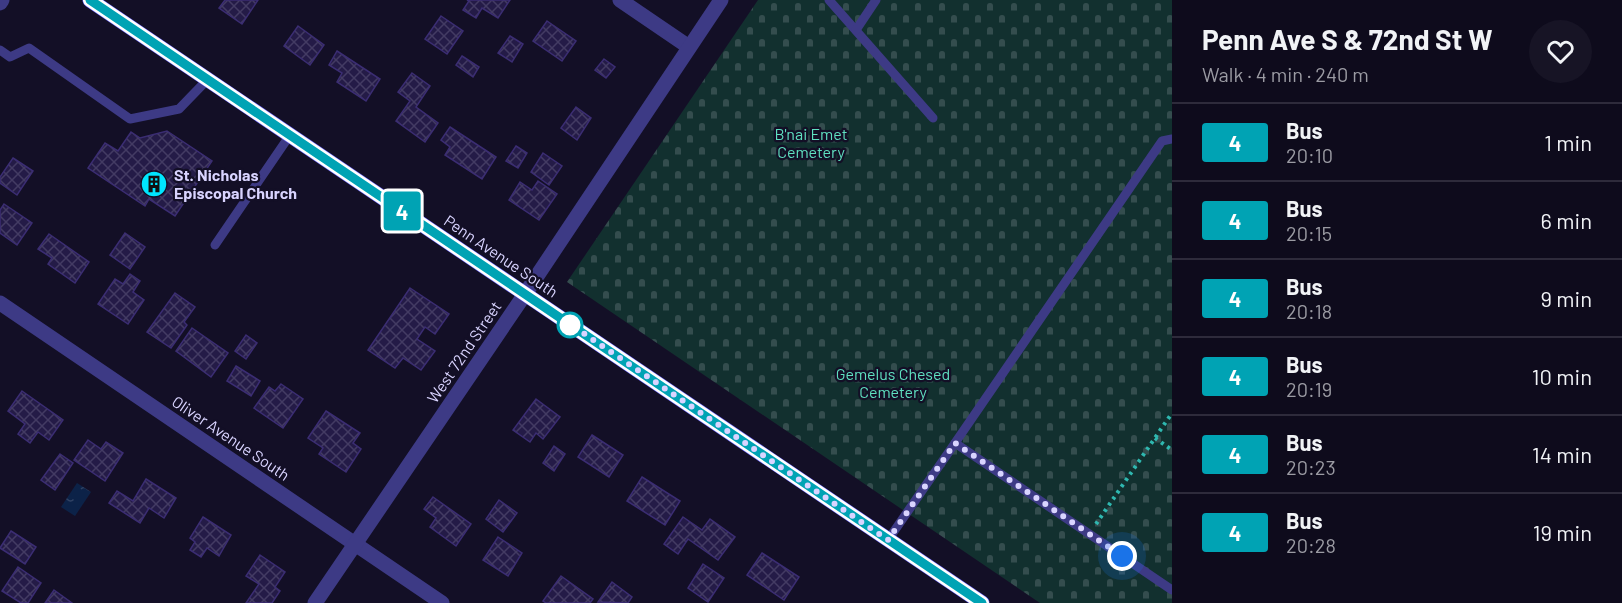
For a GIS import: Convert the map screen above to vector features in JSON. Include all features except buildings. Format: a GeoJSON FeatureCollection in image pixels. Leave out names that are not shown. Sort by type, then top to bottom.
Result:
{"type":"FeatureCollection","features":[{"type":"Feature","properties":{"kind":"main road","name":"Penn Avenue South"},"geometry":{"type":"LineString","coordinates":[[90,0],[982,603]]}},
{"type":"Feature","properties":{"kind":"street"},"geometry":{"type":"LineString","coordinates":[[620,0],[689,47]]}},
{"type":"Feature","properties":{"kind":"street","name":"West 72nd Street"},"geometry":{"type":"LineString","coordinates":[[315,603],[722,0]]}},
{"type":"Feature","properties":{"kind":"street","name":"Oliver Avenue South"},"geometry":{"type":"LineString","coordinates":[[0,303],[442,603]]}},
{"type":"Feature","properties":{"kind":"lane"},"geometry":{"type":"LineString","coordinates":[[828,0],[933,118]]}},
{"type":"Feature","properties":{"kind":"lane"},"geometry":{"type":"LineString","coordinates":[[856,30],[876,0]]}},
{"type":"Feature","properties":{"kind":"lane"},"geometry":{"type":"LineString","coordinates":[[0,50],[10,57],[29,48],[130,119],[179,109],[208,79]]}},
{"type":"Feature","properties":{"kind":"lane"},"geometry":{"type":"LineString","coordinates":[[215,245],[290,135]]}},
{"type":"Feature","properties":{"kind":"lane"},"geometry":{"type":"LineString","coordinates":[[888,540],[1162,141],[1172,139]]}},
{"type":"Feature","properties":{"kind":"lane"},"geometry":{"type":"LineString","coordinates":[[955,443],[1172,590]]}},
{"type":"Feature","properties":{"kind":"path"},"geometry":{"type":"LineString","coordinates":[[1089,534],[1172,413]]}},
{"type":"Feature","properties":{"kind":"path"},"geometry":{"type":"LineString","coordinates":[[1155,438],[1172,450]]}},
{"type":"Feature","properties":{"kind":"green space"},"geometry":{"type":"Polygon","coordinates":[[[758,0],[1172,0],[1172,603],[1040,603],[567,282],[758,0]]]}},
{"type":"Feature","properties":{"kind":"water"},"geometry":{"type":"Polygon","coordinates":[[[77,483],[91,492],[75,516],[61,507],[77,483]]]}},
{"type":"Feature","properties":{"kind":"bus line","name":"4"},"geometry":{"type":"LineString","coordinates":[[90,0],[982,603]]}},
{"type":"Feature","properties":{"kind":"place","name":"St. Nicholas Episcopal Church"},"geometry":{"type":"Point","coordinates":[154,184]}},
{"type":"Feature","properties":{"kind":"route"},"geometry":{"type":"LineString","coordinates":[[570,325],[564,320],[888,540],[955,443],[1122,556]]}},
{"type":"Feature","properties":{"kind":"park label","name":"B'nai Emet Cemetery"},"geometry":{"type":"Point","coordinates":[811,143]}},
{"type":"Feature","properties":{"kind":"park label","name":"Gemelus Chesed Cemetery"},"geometry":{"type":"Point","coordinates":[893,383]}}]}
